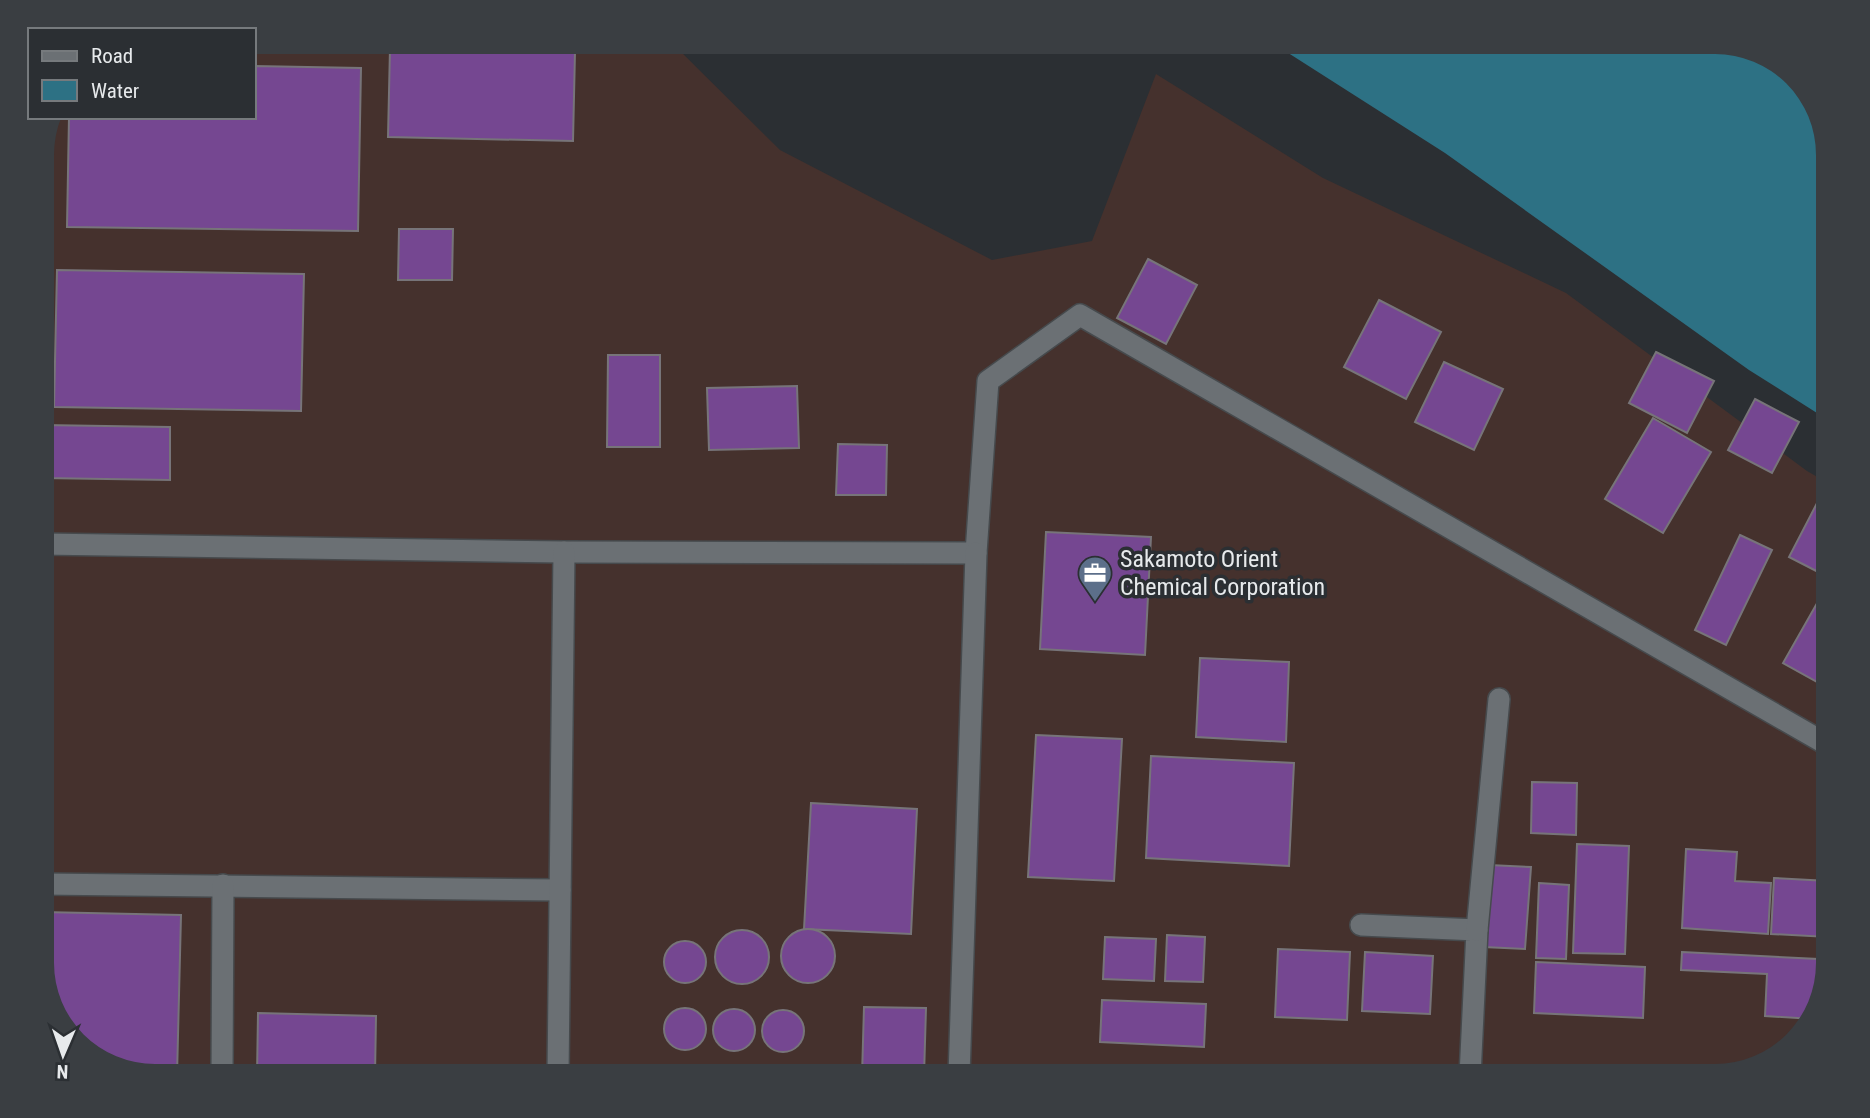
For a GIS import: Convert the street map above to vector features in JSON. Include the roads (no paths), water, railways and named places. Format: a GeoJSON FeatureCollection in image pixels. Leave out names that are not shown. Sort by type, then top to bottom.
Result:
{"type":"FeatureCollection","features":[{"type":"Feature","properties":{"kind":"street"},"geometry":{"type":"LineString","coordinates":[[959,1064],[976,553],[988,381],[1080,315],[1816,738]]}},
{"type":"Feature","properties":{"kind":"street"},"geometry":{"type":"LineString","coordinates":[[54,544],[564,552],[976,553]]}},
{"type":"Feature","properties":{"kind":"street"},"geometry":{"type":"LineString","coordinates":[[558,1064],[564,552]]}},
{"type":"Feature","properties":{"kind":"street"},"geometry":{"type":"LineString","coordinates":[[1471,1064],[1477,930],[1499,699]]}},
{"type":"Feature","properties":{"kind":"street"},"geometry":{"type":"LineString","coordinates":[[54,884],[560,890]]}},
{"type":"Feature","properties":{"kind":"street"},"geometry":{"type":"LineString","coordinates":[[222,1064],[223,885]]}},
{"type":"Feature","properties":{"kind":"street"},"geometry":{"type":"LineString","coordinates":[[1361,925],[1477,930]]}},
{"type":"Feature","properties":{"kind":"water"},"geometry":{"type":"Polygon","coordinates":[[[1290,54],[1715,54],[1753,62],[1781,79],[1799,99],[1805,111],[1816,149],[1816,412],[1749,370],[1445,153],[1290,54]]]}},
{"type":"Feature","properties":{"kind":"place","name":"Sakamoto Orient Chemical Corporation"},"geometry":{"type":"Point","coordinates":[1095,603]}}]}
